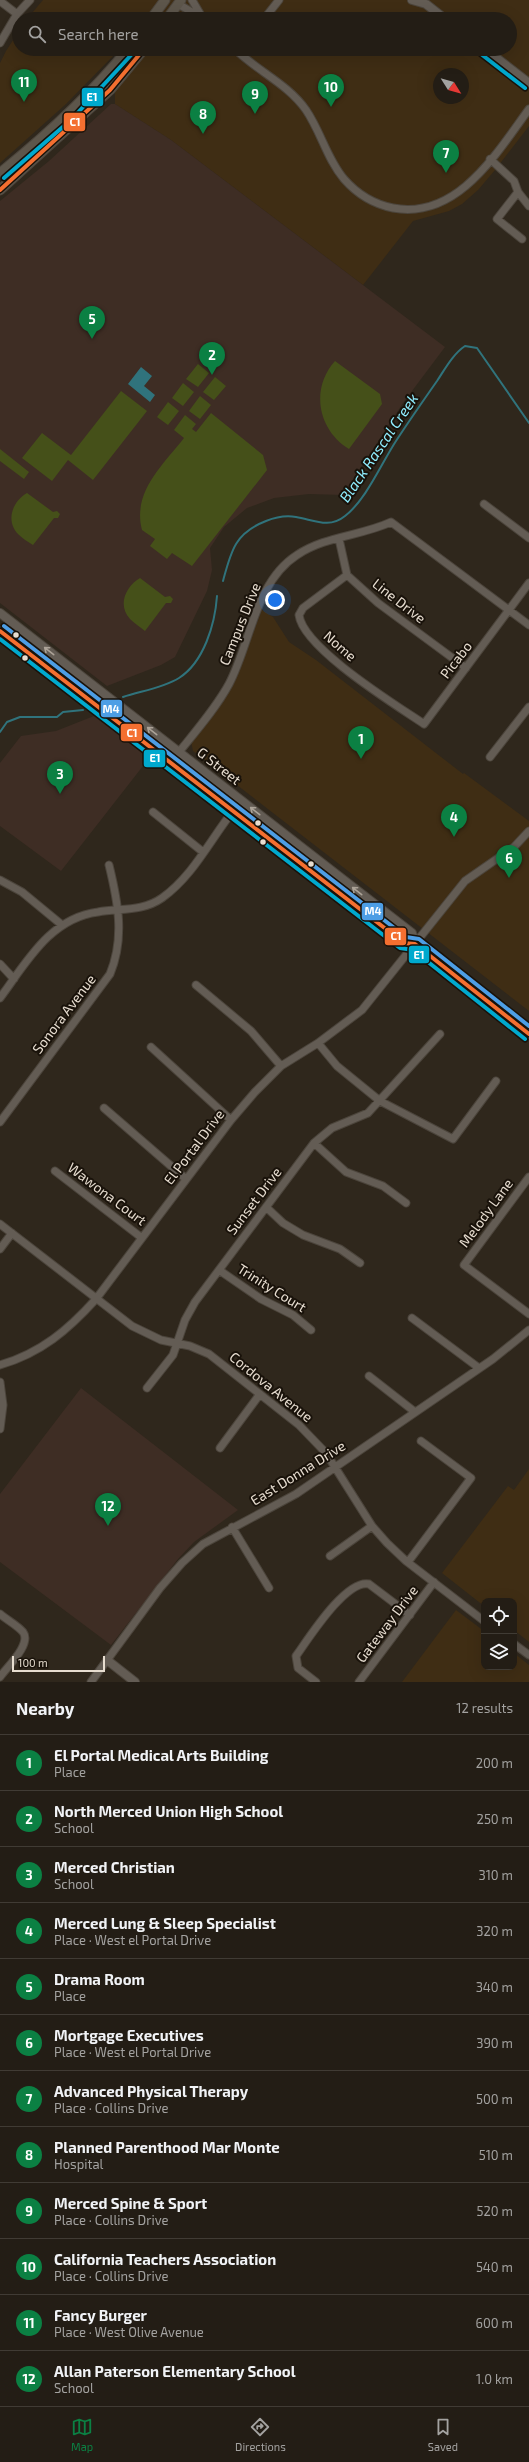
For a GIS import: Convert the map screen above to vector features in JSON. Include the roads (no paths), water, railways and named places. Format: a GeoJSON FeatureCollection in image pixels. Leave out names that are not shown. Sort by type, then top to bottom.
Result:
{"type":"FeatureCollection","features":[{"type":"Feature","properties":{"kind":"main road"},"geometry":{"type":"LineString","coordinates":[[156,12],[165,0]]}},
{"type":"Feature","properties":{"kind":"main road"},"geometry":{"type":"LineString","coordinates":[[165,12],[171,4],[177,1]]}},
{"type":"Feature","properties":{"kind":"main road"},"geometry":{"type":"LineString","coordinates":[[171,12],[177,1]]}},
{"type":"Feature","properties":{"kind":"main road"},"geometry":{"type":"LineString","coordinates":[[0,173],[60,124],[109,73],[122,56]]}},
{"type":"Feature","properties":{"kind":"main road"},"geometry":{"type":"LineString","coordinates":[[0,190],[110,90],[138,56]]}},
{"type":"Feature","properties":{"kind":"street"},"geometry":{"type":"LineString","coordinates":[[19,12],[30,0]]}},
{"type":"Feature","properties":{"kind":"street"},"geometry":{"type":"LineString","coordinates":[[192,0],[199,12]]}},
{"type":"Feature","properties":{"kind":"street"},"geometry":{"type":"LineString","coordinates":[[270,12],[279,0]]}},
{"type":"Feature","properties":{"kind":"street"},"geometry":{"type":"LineString","coordinates":[[412,0],[425,2],[437,12]]}},
{"type":"Feature","properties":{"kind":"street"},"geometry":{"type":"LineString","coordinates":[[0,1],[14,12]]}},
{"type":"Feature","properties":{"kind":"street"},"geometry":{"type":"LineString","coordinates":[[177,1],[194,12]]}},
{"type":"Feature","properties":{"kind":"street"},"geometry":{"type":"LineString","coordinates":[[0,43],[12,23]]}},
{"type":"Feature","properties":{"kind":"street"},"geometry":{"type":"LineString","coordinates":[[245,56],[292,94],[306,110],[340,173],[364,197],[378,205],[404,210],[419,210],[442,203],[469,183],[529,109]]}},
{"type":"Feature","properties":{"kind":"street"},"geometry":{"type":"LineString","coordinates":[[494,56],[529,83]]}},
{"type":"Feature","properties":{"kind":"street"},"geometry":{"type":"LineString","coordinates":[[490,159],[514,181],[518,192],[529,206]]}},
{"type":"Feature","properties":{"kind":"street"},"geometry":{"type":"LineString","coordinates":[[518,192],[497,219],[522,239]]}},
{"type":"Feature","properties":{"kind":"street"},"geometry":{"type":"LineString","coordinates":[[484,504],[529,538]]}},
{"type":"Feature","properties":{"kind":"street","name":"Campus Drive"},"geometry":{"type":"LineString","coordinates":[[179,752],[220,699],[231,680],[271,581],[284,565],[302,552],[377,528],[391,522],[529,625]]}},
{"type":"Feature","properties":{"kind":"street"},"geometry":{"type":"LineString","coordinates":[[339,539],[347,575]]}},
{"type":"Feature","properties":{"kind":"street","name":"Line Drive"},"geometry":{"type":"LineString","coordinates":[[347,575],[378,602],[466,668]]}},
{"type":"Feature","properties":{"kind":"street","name":"Nome"},"geometry":{"type":"LineString","coordinates":[[347,575],[303,608],[299,615],[304,630],[320,649],[424,724]]}},
{"type":"Feature","properties":{"kind":"street","name":"Picabo"},"geometry":{"type":"LineString","coordinates":[[424,724],[529,583]]}},
{"type":"Feature","properties":{"kind":"street","name":"G Street"},"geometry":{"type":"LineString","coordinates":[[0,613],[412,933],[415,944]]}},
{"type":"Feature","properties":{"kind":"street"},"geometry":{"type":"LineString","coordinates":[[1,633],[10,621]]}},
{"type":"Feature","properties":{"kind":"street","name":"G Street"},"geometry":{"type":"LineString","coordinates":[[1,633],[404,943],[415,944],[529,1034]]}},
{"type":"Feature","properties":{"kind":"street"},"geometry":{"type":"LineString","coordinates":[[490,757],[529,707]]}},
{"type":"Feature","properties":{"kind":"street"},"geometry":{"type":"LineString","coordinates":[[0,998],[43,941],[62,925],[88,914],[118,910],[132,910],[148,906],[161,899],[179,884],[233,811]]}},
{"type":"Feature","properties":{"kind":"street"},"geometry":{"type":"LineString","coordinates":[[153,812],[203,852]]}},
{"type":"Feature","properties":{"kind":"street","name":"El Portal Drive"},"geometry":{"type":"LineString","coordinates":[[0,1365],[24,1357],[57,1338],[96,1299],[231,1120],[255,1092],[281,1066],[318,1043],[362,1010],[465,880],[514,847],[529,831]]}},
{"type":"Feature","properties":{"kind":"street","name":"Sonora Avenue"},"geometry":{"type":"LineString","coordinates":[[0,1122],[105,983],[118,949],[118,910],[108,865]]}},
{"type":"Feature","properties":{"kind":"street"},"geometry":{"type":"LineString","coordinates":[[0,880],[22,892],[62,925]]}},
{"type":"Feature","properties":{"kind":"street"},"geometry":{"type":"LineString","coordinates":[[0,964],[14,979]]}},
{"type":"Feature","properties":{"kind":"street"},"geometry":{"type":"LineString","coordinates":[[196,985],[251,1031],[281,1066]]}},
{"type":"Feature","properties":{"kind":"street","name":"Sunset Drive"},"geometry":{"type":"LineString","coordinates":[[147,1388],[173,1354],[189,1310],[314,1143],[332,1128],[368,1113],[440,1034]]}},
{"type":"Feature","properties":{"kind":"street"},"geometry":{"type":"LineString","coordinates":[[318,1043],[336,1066],[380,1101],[453,1139],[496,1081]]}},
{"type":"Feature","properties":{"kind":"street"},"geometry":{"type":"LineString","coordinates":[[151,1047],[231,1120]]}},
{"type":"Feature","properties":{"kind":"street"},"geometry":{"type":"LineString","coordinates":[[104,1108],[186,1179]]}},
{"type":"Feature","properties":{"kind":"street"},"geometry":{"type":"LineString","coordinates":[[314,1143],[346,1172],[383,1186],[406,1203]]}},
{"type":"Feature","properties":{"kind":"street","name":"Wawona Court"},"geometry":{"type":"LineString","coordinates":[[55,1171],[142,1238]]}},
{"type":"Feature","properties":{"kind":"street","name":"Melody Lane"},"geometry":{"type":"LineString","coordinates":[[529,1177],[464,1265],[529,1314]]}},
{"type":"Feature","properties":{"kind":"street"},"geometry":{"type":"LineString","coordinates":[[266,1207],[283,1223],[303,1235],[336,1247],[360,1263]]}},
{"type":"Feature","properties":{"kind":"street","name":"Cordova Avenue"},"geometry":{"type":"LineString","coordinates":[[0,1224],[96,1299],[141,1331],[209,1354],[260,1394],[313,1438],[335,1467],[372,1526],[408,1562],[481,1619]]}},
{"type":"Feature","properties":{"kind":"street"},"geometry":{"type":"LineString","coordinates":[[0,1249],[12,1233]]}},
{"type":"Feature","properties":{"kind":"street","name":"Trinity Court"},"geometry":{"type":"LineString","coordinates":[[219,1270],[261,1299],[293,1315],[311,1330]]}},
{"type":"Feature","properties":{"kind":"street"},"geometry":{"type":"LineString","coordinates":[[412,1318],[479,1368]]}},
{"type":"Feature","properties":{"kind":"street","name":"East Donna Drive"},"geometry":{"type":"LineString","coordinates":[[91,1682],[160,1588],[182,1563],[203,1544],[232,1527],[284,1501],[479,1368],[529,1330]]}},
{"type":"Feature","properties":{"kind":"street"},"geometry":{"type":"LineString","coordinates":[[368,1376],[415,1412]]}},
{"type":"Feature","properties":{"kind":"street"},"geometry":{"type":"LineString","coordinates":[[0,1382],[3,1405],[0,1429]]}},
{"type":"Feature","properties":{"kind":"street"},"geometry":{"type":"LineString","coordinates":[[220,1448],[260,1394]]}},
{"type":"Feature","properties":{"kind":"street"},"geometry":{"type":"LineString","coordinates":[[408,1562],[471,1478],[421,1441]]}},
{"type":"Feature","properties":{"kind":"street"},"geometry":{"type":"LineString","coordinates":[[330,1556],[372,1526]]}},
{"type":"Feature","properties":{"kind":"street"},"geometry":{"type":"LineString","coordinates":[[232,1527],[269,1588]]}},
{"type":"Feature","properties":{"kind":"street","name":"Gateway Drive"},"geometry":{"type":"LineString","coordinates":[[359,1682],[434,1582]]}},
{"type":"Feature","properties":{"kind":"street"},"geometry":{"type":"LineString","coordinates":[[316,1682],[298,1668],[296,1656],[337,1602],[361,1584],[372,1585],[410,1615]]}},
{"type":"Feature","properties":{"kind":"street"},"geometry":{"type":"LineString","coordinates":[[0,1614],[22,1630],[25,1636],[24,1645],[0,1678]]}},
{"type":"Feature","properties":{"kind":"street"},"geometry":{"type":"LineString","coordinates":[[517,1646],[529,1655]]}},
{"type":"Feature","properties":{"kind":"street"},"geometry":{"type":"LineString","coordinates":[[107,1660],[135,1682]]}},
{"type":"Feature","properties":{"kind":"water"},"geometry":{"type":"Polygon","coordinates":[[[141,367],[152,376],[144,386],[155,395],[150,402],[128,384],[141,367]]]}},
{"type":"Feature","properties":{"kind":"waterway","name":"Black Rascal Creek"},"geometry":{"type":"LineString","coordinates":[[223,581],[236,544],[247,531],[256,526],[277,517],[284,516],[292,516],[327,523],[333,522],[339,520],[353,509],[360,501],[396,441],[446,367],[453,357],[465,346],[477,348],[529,423]]}},
{"type":"Feature","properties":{"kind":"waterway","name":"Black Rascal Creek"},"geometry":{"type":"LineString","coordinates":[[123,697],[166,684],[179,678],[188,671],[207,642],[214,618],[217,596]]}},
{"type":"Feature","properties":{"kind":"waterway","name":"Black Rascal Creek"},"geometry":{"type":"LineString","coordinates":[[0,732],[7,722],[20,717],[57,717],[63,712],[83,710]]}},
{"type":"Feature","properties":{"kind":"place","name":"Fancy Burger"},"geometry":{"type":"Point","coordinates":[24,102]}},
{"type":"Feature","properties":{"kind":"place","name":"California Teachers Association"},"geometry":{"type":"Point","coordinates":[331,107]}},
{"type":"Feature","properties":{"kind":"place","name":"Merced Spine & Sport"},"geometry":{"type":"Point","coordinates":[255,114]}},
{"type":"Feature","properties":{"kind":"place","name":"Planned Parenthood Mar Monte"},"geometry":{"type":"Point","coordinates":[203,134]}},
{"type":"Feature","properties":{"kind":"place","name":"Advanced Physical Therapy"},"geometry":{"type":"Point","coordinates":[446,173]}},
{"type":"Feature","properties":{"kind":"place","name":"Drama Room"},"geometry":{"type":"Point","coordinates":[92,339]}},
{"type":"Feature","properties":{"kind":"place","name":"North Merced Union High School"},"geometry":{"type":"Point","coordinates":[212,375]}},
{"type":"Feature","properties":{"kind":"place","name":"El Portal Medical Arts Building"},"geometry":{"type":"Point","coordinates":[361,759]}},
{"type":"Feature","properties":{"kind":"place","name":"Merced Christian"},"geometry":{"type":"Point","coordinates":[60,794]}},
{"type":"Feature","properties":{"kind":"place","name":"Merced Lung & Sleep Specialist"},"geometry":{"type":"Point","coordinates":[454,837]}},
{"type":"Feature","properties":{"kind":"place","name":"Mortgage Executives"},"geometry":{"type":"Point","coordinates":[509,878]}},
{"type":"Feature","properties":{"kind":"place","name":"Allan Paterson Elementary School"},"geometry":{"type":"Point","coordinates":[108,1526]}}]}
